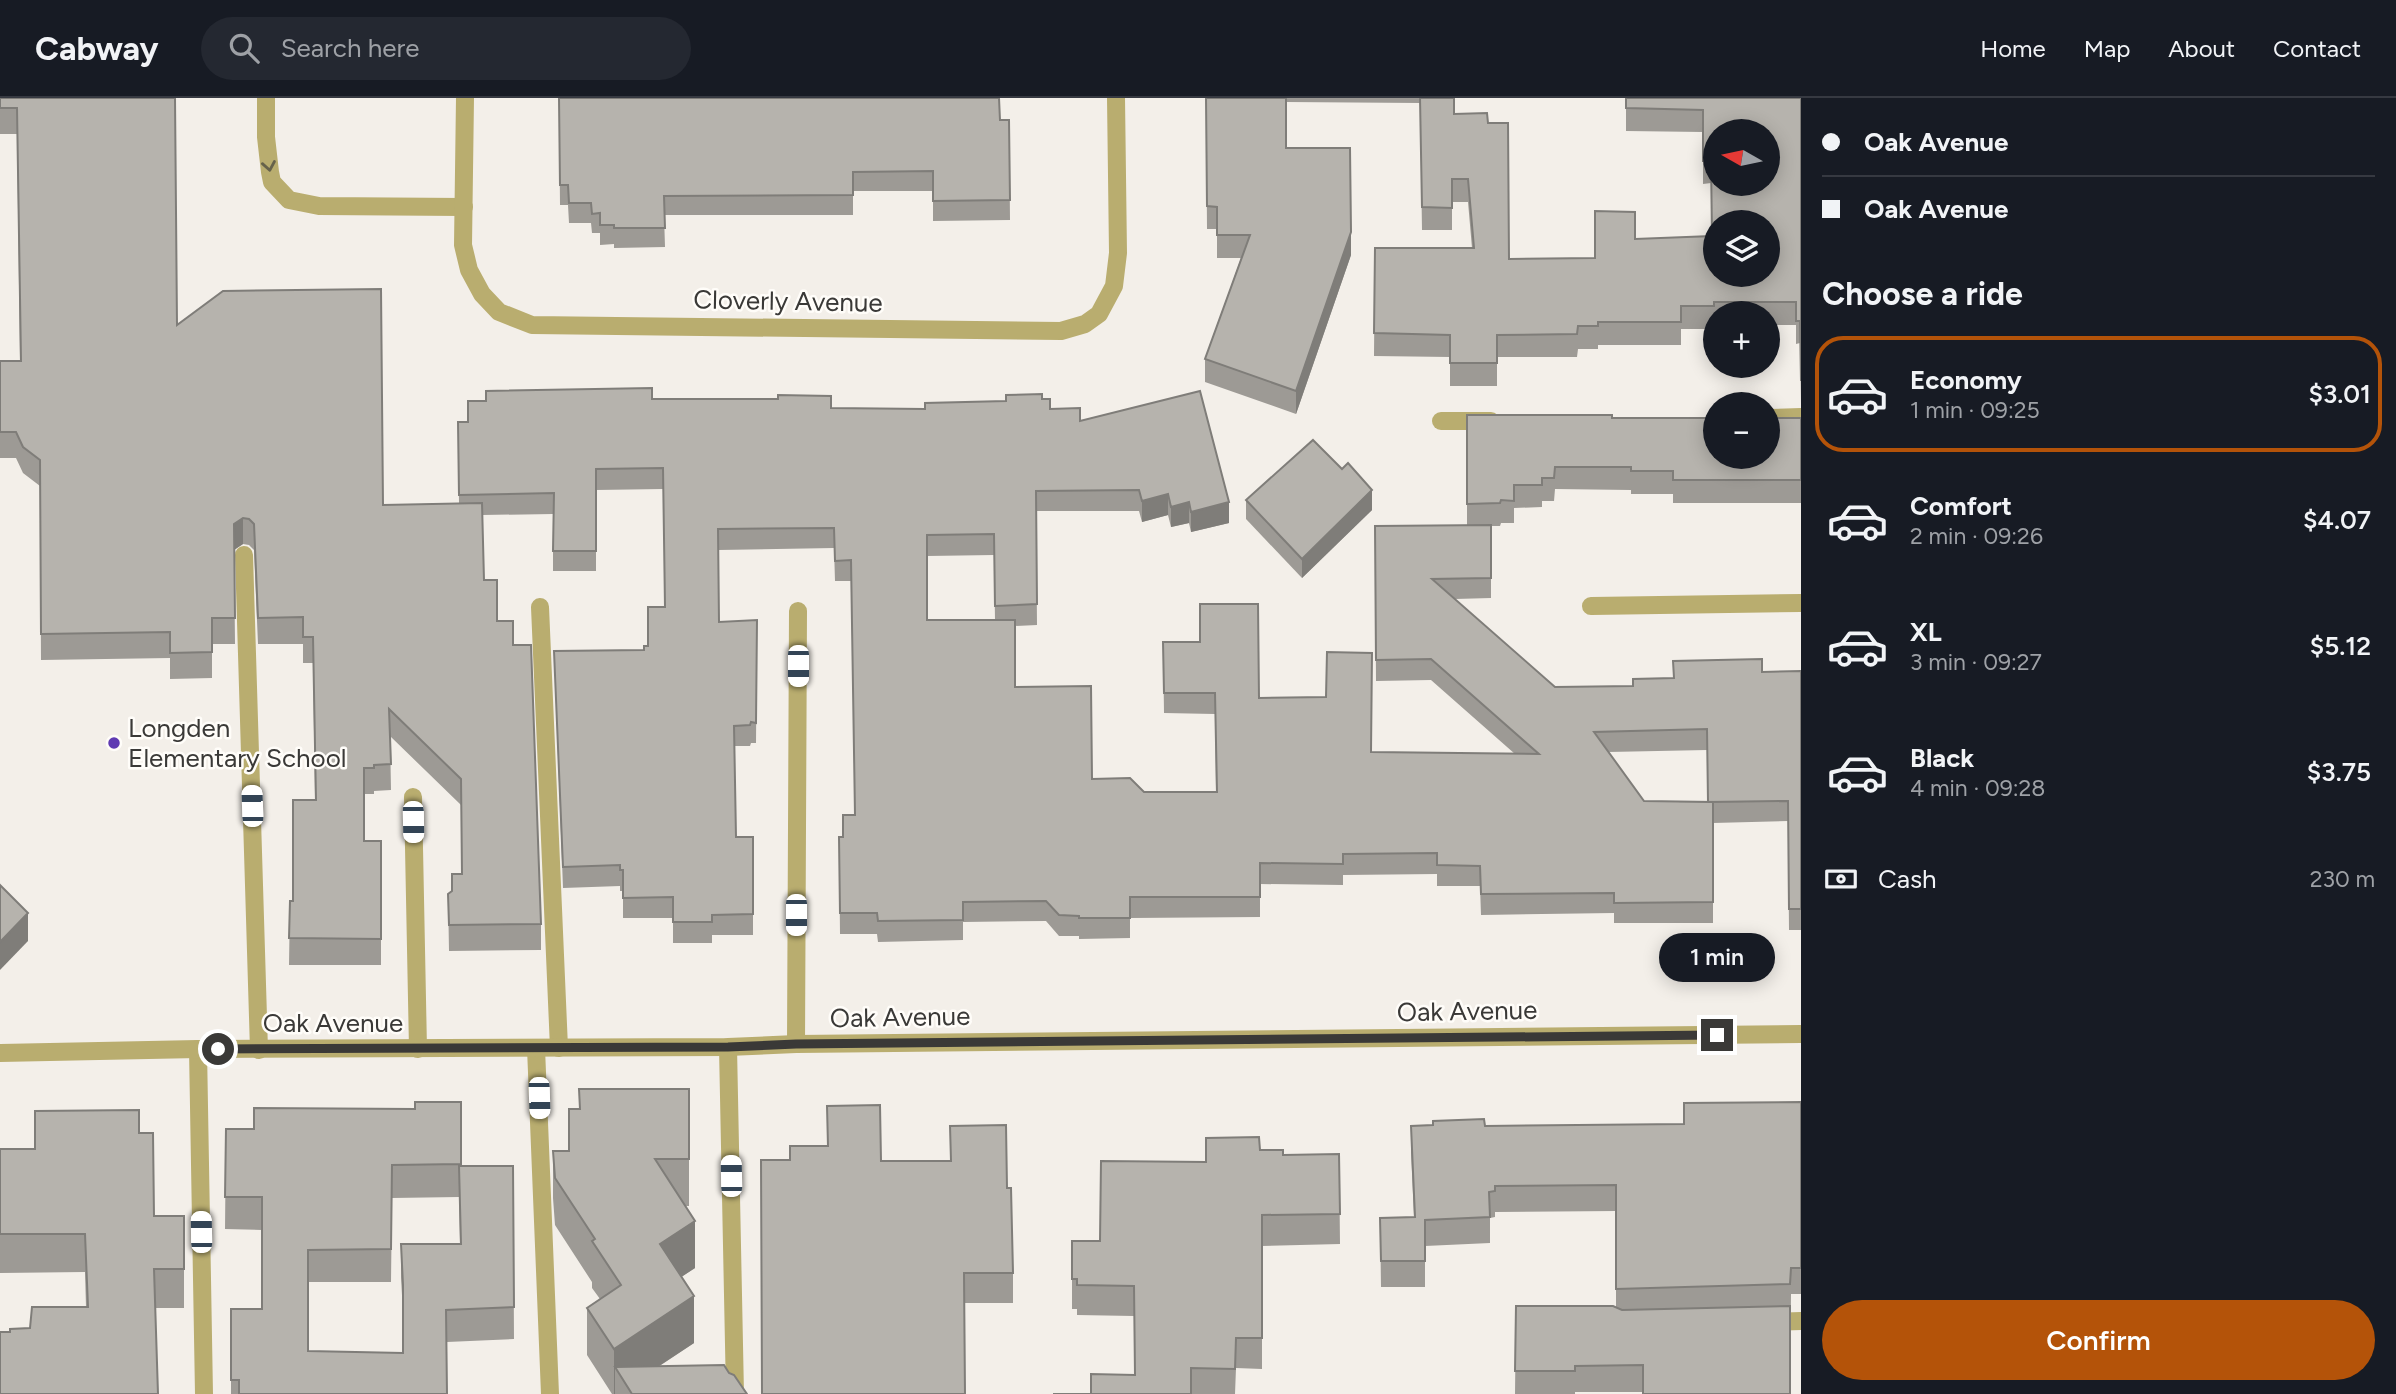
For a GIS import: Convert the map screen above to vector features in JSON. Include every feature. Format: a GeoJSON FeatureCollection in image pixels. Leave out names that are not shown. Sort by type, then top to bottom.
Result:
{"type":"FeatureCollection","features":[{"type":"Feature","properties":{"kind":"street"},"geometry":{"type":"LineString","coordinates":[[266,98],[266,137],[272,182],[289,200],[319,206],[464,208],[465,98]]}},
{"type":"Feature","properties":{"kind":"street","name":"Cloverly Avenue"},"geometry":{"type":"LineString","coordinates":[[464,208],[463,245],[469,270],[482,294],[499,312],[531,325],[1061,331],[1085,324],[1099,314],[1114,286],[1118,253],[1116,98]]}},
{"type":"Feature","properties":{"kind":"street"},"geometry":{"type":"LineString","coordinates":[[1780,418],[1801,417]]}},
{"type":"Feature","properties":{"kind":"street"},"geometry":{"type":"LineString","coordinates":[[1441,421],[1510,421]]}},
{"type":"Feature","properties":{"kind":"street"},"geometry":{"type":"LineString","coordinates":[[244,555],[259,1050]]}},
{"type":"Feature","properties":{"kind":"street"},"geometry":{"type":"LineString","coordinates":[[1591,606],[1801,603]]}},
{"type":"Feature","properties":{"kind":"street"},"geometry":{"type":"LineString","coordinates":[[540,607],[559,1048]]}},
{"type":"Feature","properties":{"kind":"street"},"geometry":{"type":"LineString","coordinates":[[796,1044],[798,611]]}},
{"type":"Feature","properties":{"kind":"street"},"geometry":{"type":"LineString","coordinates":[[413,797],[418,1049]]}},
{"type":"Feature","properties":{"kind":"street","name":"Oak Avenue"},"geometry":{"type":"LineString","coordinates":[[0,1053],[1801,1034]]}},
{"type":"Feature","properties":{"kind":"street"},"geometry":{"type":"LineString","coordinates":[[728,1047],[735,1394]]}},
{"type":"Feature","properties":{"kind":"street"},"geometry":{"type":"LineString","coordinates":[[536,1048],[550,1394]]}},
{"type":"Feature","properties":{"kind":"street"},"geometry":{"type":"LineString","coordinates":[[198,1049],[204,1394]]}},
{"type":"Feature","properties":{"kind":"street"},"geometry":{"type":"LineString","coordinates":[[1746,1322],[1801,1321]]}},
{"type":"Feature","properties":{"kind":"building"},"geometry":{"type":"Polygon","coordinates":[[[0,98],[175,98],[177,325],[223,291],[381,289],[383,505],[482,503],[484,580],[497,580],[497,621],[513,621],[513,645],[531,645],[541,924],[449,925],[448,894],[452,891],[452,874],[462,874],[461,779],[389,709],[391,764],[364,768],[364,841],[381,841],[381,939],[289,938],[290,901],[293,901],[293,800],[316,800],[313,637],[303,637],[303,617],[258,618],[254,524],[249,519],[243,518],[234,524],[235,618],[212,618],[212,652],[170,653],[170,632],[41,634],[40,460],[23,447],[16,432],[0,432],[0,361],[21,361],[17,108],[0,108],[0,98]]]}},
{"type":"Feature","properties":{"kind":"building"},"geometry":{"type":"Polygon","coordinates":[[[559,98],[999,98],[1000,120],[1009,120],[1010,200],[933,201],[933,171],[853,172],[853,195],[664,196],[665,228],[614,228],[614,225],[600,225],[600,213],[592,214],[591,203],[569,203],[568,185],[560,185],[559,98]]]}},
{"type":"Feature","properties":{"kind":"building"},"geometry":{"type":"Polygon","coordinates":[[[1206,98],[1286,98],[1286,148],[1350,148],[1351,232],[1296,391],[1205,359],[1250,235],[1217,235],[1217,207],[1207,206],[1206,98]]]}},
{"type":"Feature","properties":{"kind":"building"},"geometry":{"type":"Polygon","coordinates":[[[1420,98],[1454,98],[1454,114],[1487,113],[1488,123],[1508,123],[1509,259],[1595,258],[1595,211],[1635,212],[1635,239],[1703,236],[1703,287],[1780,287],[1780,210],[1712,210],[1711,196],[1780,196],[1780,119],[1703,119],[1703,110],[1626,108],[1626,98],[1801,98],[1801,381],[1800,321],[1796,321],[1796,302],[1703,301],[1703,306],[1681,306],[1681,322],[1598,322],[1598,326],[1578,326],[1577,334],[1497,335],[1497,363],[1450,363],[1450,335],[1374,333],[1375,248],[1474,248],[1468,179],[1452,179],[1452,208],[1422,207],[1420,98]]]}},
{"type":"Feature","properties":{"kind":"building"},"geometry":{"type":"Polygon","coordinates":[[[652,388],[652,399],[778,399],[778,395],[831,396],[831,408],[925,409],[925,403],[1006,401],[1006,395],[1042,394],[1042,399],[1050,399],[1050,409],[1080,408],[1080,421],[1200,391],[1229,502],[1191,512],[1189,502],[1171,507],[1168,494],[1142,501],[1139,490],[1036,491],[1037,604],[995,606],[994,534],[927,535],[927,620],[1015,620],[1015,687],[1091,686],[1092,779],[1130,778],[1144,792],[1217,792],[1215,693],[1164,693],[1163,642],[1200,642],[1200,604],[1258,604],[1259,698],[1326,697],[1327,652],[1372,653],[1371,752],[1539,754],[1431,659],[1376,660],[1375,526],[1491,525],[1491,578],[1432,579],[1555,687],[1633,686],[1633,679],[1674,678],[1673,661],[1762,659],[1762,672],[1801,671],[1801,909],[1789,909],[1788,801],[1711,802],[1713,902],[1614,903],[1614,893],[1481,894],[1480,866],[1437,865],[1437,853],[1343,854],[1343,864],[1260,863],[1260,897],[1130,897],[1130,918],[1079,918],[1059,915],[1046,901],[963,902],[963,920],[878,921],[877,913],[840,913],[839,837],[843,837],[843,815],[855,815],[851,560],[835,561],[834,528],[718,529],[719,622],[757,620],[756,723],[734,726],[736,837],[753,837],[753,914],[712,915],[712,922],[673,922],[673,897],[623,898],[623,870],[620,870],[620,865],[563,867],[554,651],[644,650],[644,646],[648,646],[648,607],[665,607],[663,468],[596,469],[596,551],[553,551],[554,493],[459,495],[458,422],[468,422],[468,401],[486,401],[486,391],[652,388]],[[1707,729],[1594,732],[1644,801],[1708,802],[1707,729]]]}},
{"type":"Feature","properties":{"kind":"building"},"geometry":{"type":"Polygon","coordinates":[[[1467,415],[1703,418],[1703,469],[1780,469],[1780,418],[1801,418],[1801,480],[1673,480],[1673,471],[1631,471],[1631,467],[1555,467],[1554,478],[1542,478],[1542,485],[1514,485],[1514,501],[1467,504],[1467,415]]]}},
{"type":"Feature","properties":{"kind":"building"},"geometry":{"type":"Polygon","coordinates":[[[1313,440],[1342,469],[1348,463],[1372,490],[1302,559],[1246,500],[1313,440]]]}},
{"type":"Feature","properties":{"kind":"building"},"geometry":{"type":"Polygon","coordinates":[[[0,885],[28,913],[0,942],[0,885]]]}},
{"type":"Feature","properties":{"kind":"building"},"geometry":{"type":"Polygon","coordinates":[[[579,1089],[689,1089],[689,1159],[655,1159],[695,1221],[660,1244],[694,1296],[614,1349],[587,1308],[621,1285],[555,1178],[553,1151],[569,1151],[569,1109],[580,1109],[579,1089]]]}},
{"type":"Feature","properties":{"kind":"building"},"geometry":{"type":"Polygon","coordinates":[[[415,1102],[461,1102],[461,1164],[392,1165],[391,1249],[308,1250],[308,1351],[403,1353],[401,1244],[461,1244],[459,1166],[513,1166],[514,1307],[446,1310],[447,1394],[239,1394],[239,1380],[231,1380],[231,1309],[262,1309],[262,1197],[225,1197],[226,1129],[254,1129],[254,1108],[415,1109],[415,1102]]]}},
{"type":"Feature","properties":{"kind":"building"},"geometry":{"type":"Polygon","coordinates":[[[1801,1102],[1801,1268],[1791,1268],[1790,1284],[1616,1289],[1616,1185],[1495,1186],[1495,1191],[1489,1192],[1490,1217],[1425,1220],[1425,1261],[1381,1261],[1380,1218],[1415,1217],[1411,1126],[1433,1125],[1433,1121],[1484,1119],[1485,1126],[1684,1124],[1684,1103],[1801,1102]]]}},
{"type":"Feature","properties":{"kind":"building"},"geometry":{"type":"Polygon","coordinates":[[[880,1105],[881,1161],[951,1161],[950,1126],[1006,1125],[1013,1273],[964,1273],[965,1394],[762,1394],[761,1160],[790,1160],[790,1146],[828,1146],[827,1106],[880,1105]]]}},
{"type":"Feature","properties":{"kind":"building"},"geometry":{"type":"Polygon","coordinates":[[[139,1110],[139,1133],[153,1133],[154,1216],[184,1216],[184,1269],[154,1269],[158,1394],[0,1394],[0,1332],[30,1328],[32,1307],[88,1307],[85,1234],[0,1234],[0,1149],[35,1149],[35,1111],[139,1110]]]}},
{"type":"Feature","properties":{"kind":"building"},"geometry":{"type":"Polygon","coordinates":[[[1259,1137],[1260,1150],[1283,1150],[1283,1155],[1339,1154],[1340,1214],[1262,1215],[1262,1338],[1236,1338],[1235,1369],[1191,1368],[1191,1394],[1091,1394],[1091,1374],[1135,1375],[1134,1286],[1077,1285],[1077,1279],[1072,1279],[1072,1241],[1100,1241],[1101,1161],[1206,1162],[1206,1138],[1259,1137]]]}},
{"type":"Feature","properties":{"kind":"building"},"geometry":{"type":"Polygon","coordinates":[[[1516,1306],[1613,1306],[1622,1310],[1790,1306],[1790,1394],[1643,1394],[1643,1365],[1575,1366],[1575,1371],[1515,1371],[1516,1306]]]}},
{"type":"Feature","properties":{"kind":"building"},"geometry":{"type":"Polygon","coordinates":[[[724,1365],[747,1394],[632,1394],[615,1367],[724,1365]]]}},
{"type":"Feature","properties":{"kind":"place","name":"Longden Elementary School"},"geometry":{"type":"Point","coordinates":[114,743]}},
{"type":"Feature","properties":{"kind":"route"},"geometry":{"type":"LineString","coordinates":[[218,1049],[728,1047],[796,1044],[1717,1035]]}}]}
